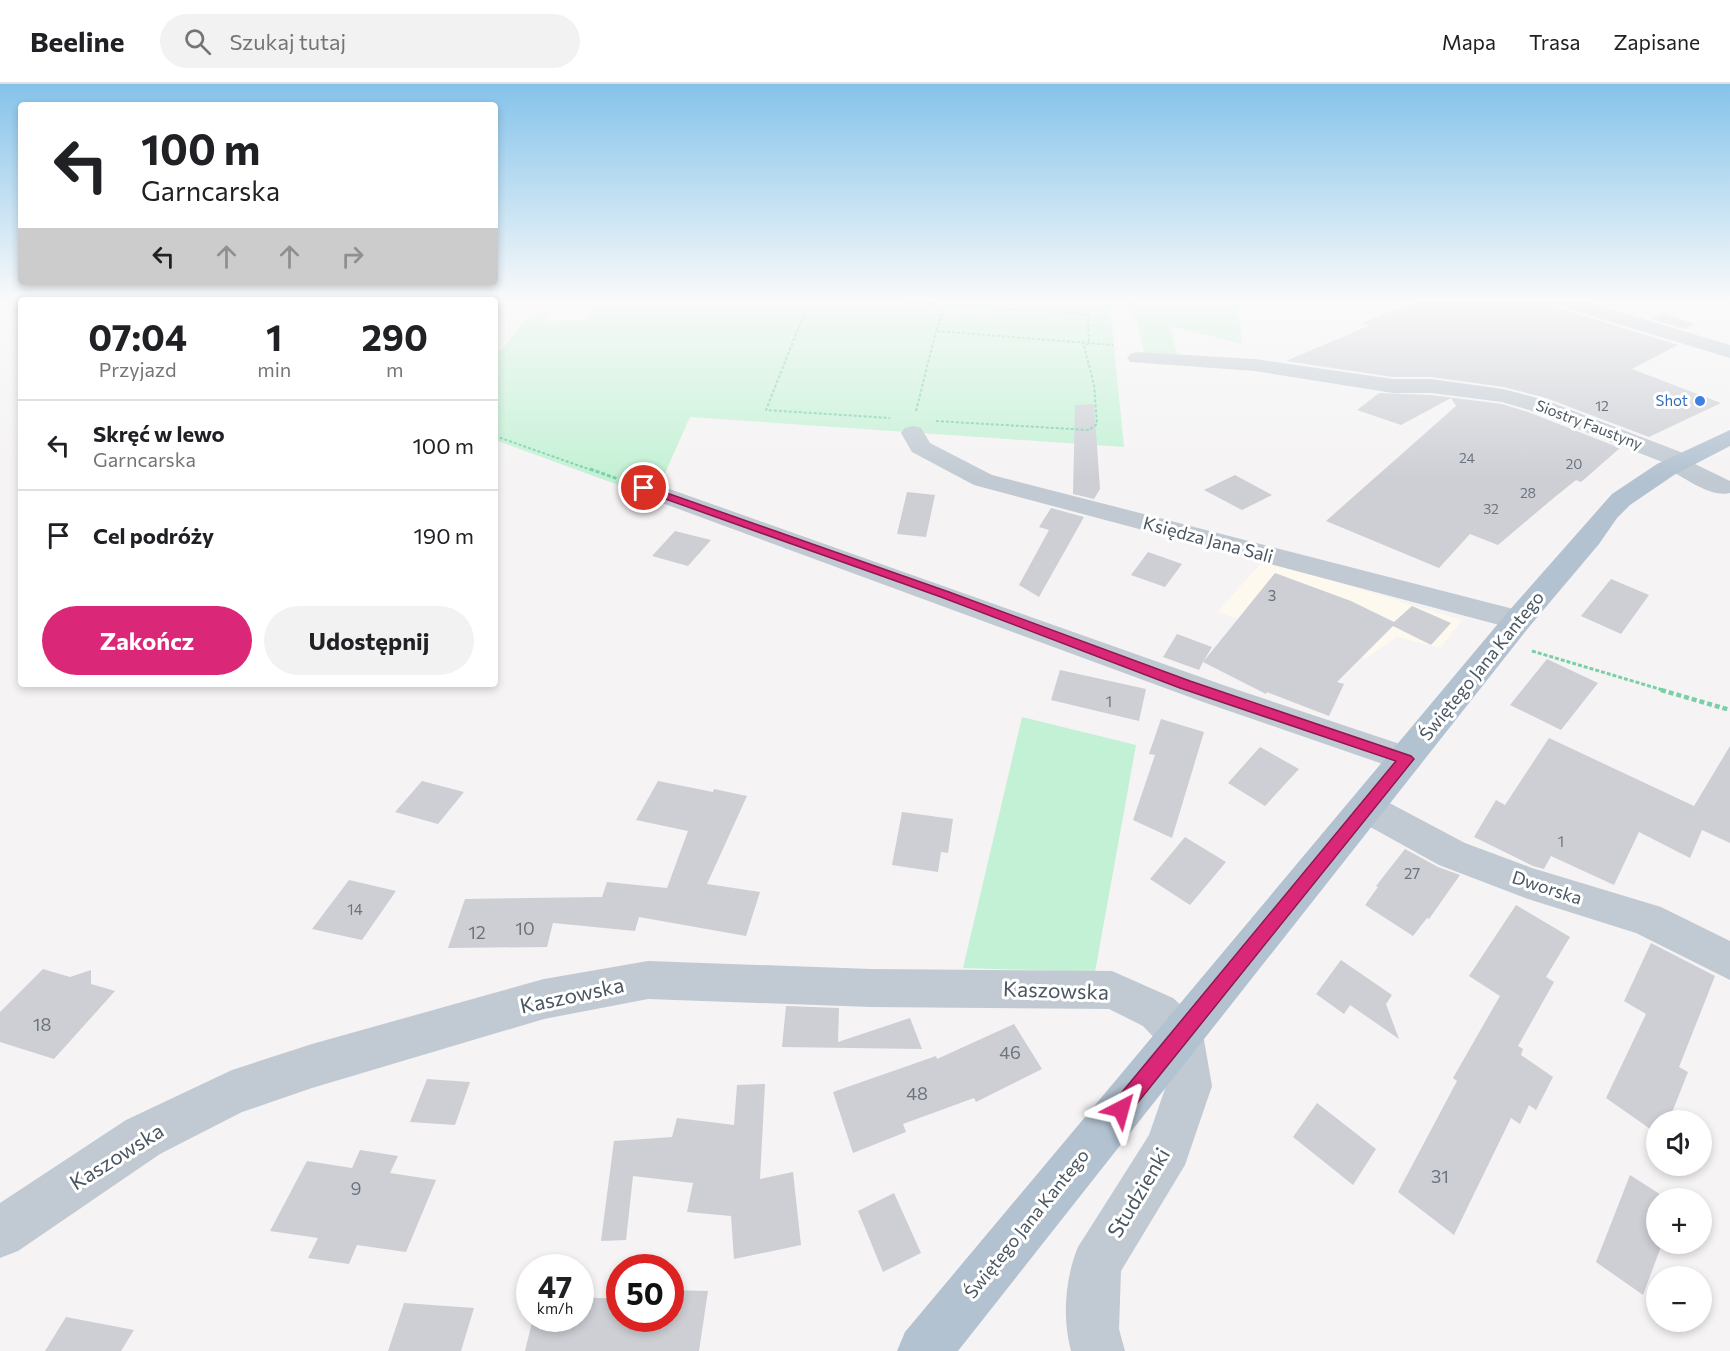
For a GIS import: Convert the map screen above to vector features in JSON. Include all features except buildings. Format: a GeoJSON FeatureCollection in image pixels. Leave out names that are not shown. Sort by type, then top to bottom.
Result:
{"type":"FeatureCollection","features":[{"type":"Feature","properties":{"kind":"main road","name":"Świętego Jana Kantego"},"geometry":{"type":"LineString","coordinates":[[924,1351],[1406,759],[1522,634],[1585,540],[1589,538],[1608,512],[1636,488],[1730,437]]}},
{"type":"Feature","properties":{"kind":"street","name":"Siostry Faustyny"},"geometry":{"type":"LineString","coordinates":[[1168,360],[1255,366],[1393,386],[1431,386],[1503,396],[1537,405],[1679,463],[1723,487]]}},
{"type":"Feature","properties":{"kind":"street","name":"Księdza Jana Sali"},"geometry":{"type":"LineString","coordinates":[[914,426],[920,447],[983,480],[1522,634]]}},
{"type":"Feature","properties":{"kind":"street"},"geometry":{"type":"LineString","coordinates":[[644,488],[967,603],[1197,689],[1406,759]]}},
{"type":"Feature","properties":{"kind":"street","name":"Dworska"},"geometry":{"type":"LineString","coordinates":[[1366,808],[1452,854],[1528,883],[1647,919],[1730,961]]}},
{"type":"Feature","properties":{"kind":"street","name":"Kaszowska"},"geometry":{"type":"LineString","coordinates":[[0,1233],[143,1137],[232,1093],[312,1066],[544,999],[648,980],[871,988],[1112,990],[1158,1012],[1181,1034]]}},
{"type":"Feature","properties":{"kind":"street","name":"Studzienki"},"geometry":{"type":"LineString","coordinates":[[1098,1351],[1092,1329],[1096,1265],[1168,1148],[1189,1086],[1181,1034]]}},
{"type":"Feature","properties":{"kind":"path"},"geometry":{"type":"LineString","coordinates":[[786,360],[766,410],[914,426],[1089,430],[1097,424],[1094,385],[1088,360]]}},
{"type":"Feature","properties":{"kind":"path"},"geometry":{"type":"LineString","coordinates":[[914,426],[929,360]]}},
{"type":"Feature","properties":{"kind":"path"},"geometry":{"type":"LineString","coordinates":[[498,437],[644,488]]}},
{"type":"Feature","properties":{"kind":"path"},"geometry":{"type":"LineString","coordinates":[[1522,634],[1730,710]]}},
{"type":"Feature","properties":{"kind":"shaded area"},"geometry":{"type":"Polygon","coordinates":[[[1264,560],[1462,620],[1440,648],[1397,637],[1365,659],[1217,612],[1264,560]]]}},
{"type":"Feature","properties":{"kind":"green space"},"geometry":{"type":"Polygon","coordinates":[[[498,360],[1115,360],[1124,447],[690,417],[654,498],[498,441],[498,360]]]}},
{"type":"Feature","properties":{"kind":"green space"},"geometry":{"type":"Polygon","coordinates":[[[1022,717],[1136,745],[1095,972],[963,968],[1022,717]]]}},
{"type":"Feature","properties":{"kind":"place","name":"Shot"},"geometry":{"type":"Point","coordinates":[1700,401]}},
{"type":"Feature","properties":{"kind":"route"},"geometry":{"type":"LineString","coordinates":[[644,488],[752,525],[1281,719],[1406,759],[1121,1109]]}}]}
